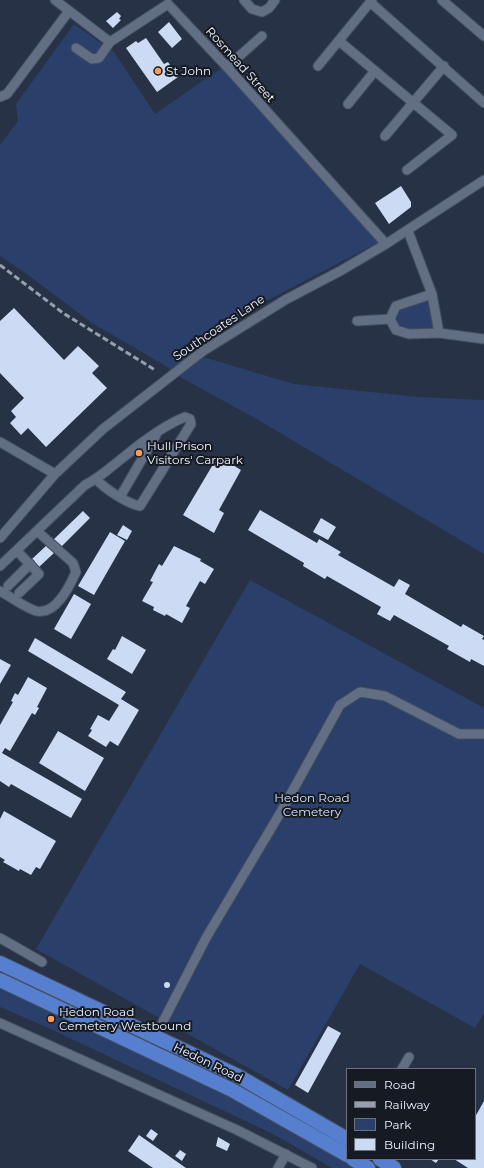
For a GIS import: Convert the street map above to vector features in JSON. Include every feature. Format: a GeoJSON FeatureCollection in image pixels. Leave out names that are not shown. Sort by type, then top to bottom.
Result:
{"type":"FeatureCollection","features":[{"type":"Feature","properties":{"kind":"highway","name":"Hedon Road"},"geometry":{"type":"LineString","coordinates":[[0,964],[238,1076],[346,1138]]}},
{"type":"Feature","properties":{"kind":"highway","name":"Hedon Road"},"geometry":{"type":"LineString","coordinates":[[0,980],[232,1090],[346,1154]]}},
{"type":"Feature","properties":{"kind":"highway"},"geometry":{"type":"LineString","coordinates":[[355,1160],[368,1168]]}},
{"type":"Feature","properties":{"kind":"highway"},"geometry":{"type":"LineString","coordinates":[[382,1160],[394,1168]]}},
{"type":"Feature","properties":{"kind":"street"},"geometry":{"type":"LineString","coordinates":[[55,0],[110,42],[99,58],[92,59],[76,48]]}},
{"type":"Feature","properties":{"kind":"street"},"geometry":{"type":"LineString","coordinates":[[244,0],[252,8],[262,12],[269,8],[275,0]]}},
{"type":"Feature","properties":{"kind":"street"},"geometry":{"type":"LineString","coordinates":[[442,0],[484,36]]}},
{"type":"Feature","properties":{"kind":"street"},"geometry":{"type":"LineString","coordinates":[[318,66],[371,1],[484,103]]}},
{"type":"Feature","properties":{"kind":"street","name":"Rosmead Street"},"geometry":{"type":"LineString","coordinates":[[110,42],[166,2],[227,67],[386,244]]}},
{"type":"Feature","properties":{"kind":"street"},"geometry":{"type":"LineString","coordinates":[[0,97],[7,94],[69,11]]}},
{"type":"Feature","properties":{"kind":"street"},"geometry":{"type":"LineString","coordinates":[[227,67],[262,36]]}},
{"type":"Feature","properties":{"kind":"street"},"geometry":{"type":"LineString","coordinates":[[339,40],[374,72],[452,135],[407,170]]}},
{"type":"Feature","properties":{"kind":"street"},"geometry":{"type":"LineString","coordinates":[[385,136],[444,66]]}},
{"type":"Feature","properties":{"kind":"street"},"geometry":{"type":"LineString","coordinates":[[348,104],[374,72]]}},
{"type":"Feature","properties":{"kind":"street","name":"Southcoates Lane"},"geometry":{"type":"LineString","coordinates":[[0,538],[55,474],[103,429],[203,351],[285,300],[342,270],[408,231],[484,180]]}},
{"type":"Feature","properties":{"kind":"street"},"geometry":{"type":"LineString","coordinates":[[408,231],[432,294],[439,333]]}},
{"type":"Feature","properties":{"kind":"street"},"geometry":{"type":"LineString","coordinates":[[390,319],[396,306],[432,294]]}},
{"type":"Feature","properties":{"kind":"street"},"geometry":{"type":"LineString","coordinates":[[357,321],[390,319]]}},
{"type":"Feature","properties":{"kind":"street"},"geometry":{"type":"LineString","coordinates":[[390,319],[396,330],[409,334],[439,333],[484,339]]}},
{"type":"Feature","properties":{"kind":"street"},"geometry":{"type":"LineString","coordinates":[[0,566],[85,485],[99,482],[106,473],[125,456],[174,422],[185,417],[190,419],[191,424],[140,506],[131,504],[99,482]]}},
{"type":"Feature","properties":{"kind":"street"},"geometry":{"type":"LineString","coordinates":[[120,497],[156,434]]}},
{"type":"Feature","properties":{"kind":"street"},"geometry":{"type":"LineString","coordinates":[[0,442],[55,474]]}},
{"type":"Feature","properties":{"kind":"street"},"geometry":{"type":"LineString","coordinates":[[30,564],[4,588],[37,611],[46,611],[59,600],[70,586],[76,572],[72,562],[37,531]]}},
{"type":"Feature","properties":{"kind":"street"},"geometry":{"type":"LineString","coordinates":[[17,551],[39,574],[19,593]]}},
{"type":"Feature","properties":{"kind":"street"},"geometry":{"type":"LineString","coordinates":[[155,1037],[206,938],[285,804],[340,705],[360,692],[385,696],[459,734],[484,734]]}},
{"type":"Feature","properties":{"kind":"street"},"geometry":{"type":"LineString","coordinates":[[0,938],[42,962]]}},
{"type":"Feature","properties":{"kind":"street"},"geometry":{"type":"LineString","coordinates":[[0,1023],[238,1130],[312,1168]]}},
{"type":"Feature","properties":{"kind":"street"},"geometry":{"type":"LineString","coordinates":[[403,1068],[409,1057]]}},
{"type":"Feature","properties":{"kind":"street"},"geometry":{"type":"LineString","coordinates":[[278,1168],[286,1154]]}},
{"type":"Feature","properties":{"kind":"green space"},"geometry":{"type":"Polygon","coordinates":[[[74,24],[114,52],[155,114],[223,67],[322,181],[379,242],[211,330],[183,351],[294,384],[419,397],[484,400],[484,554],[260,421],[182,378],[164,365],[92,323],[0,256],[0,145],[18,121],[16,104],[74,24]]]}},
{"type":"Feature","properties":{"kind":"green space"},"geometry":{"type":"Polygon","coordinates":[[[432,294],[439,333],[396,330],[390,319],[396,306],[432,294]]]}},
{"type":"Feature","properties":{"kind":"green space","name":"Hedon Road Cemetery"},"geometry":{"type":"Polygon","coordinates":[[[250,580],[484,708],[484,1013],[475,1028],[360,964],[288,1090],[36,949],[250,580]]]}},
{"type":"Feature","properties":{"kind":"green space"},"geometry":{"type":"Polygon","coordinates":[[[0,984],[230,1092],[361,1168],[332,1168],[273,1134],[44,1026],[0,1007],[0,984]]]}},
{"type":"Feature","properties":{"kind":"building"},"geometry":{"type":"Polygon","coordinates":[[[117,12],[121,16],[119,19],[121,20],[113,28],[106,21],[117,12]]]}},
{"type":"Feature","properties":{"kind":"building"},"geometry":{"type":"Polygon","coordinates":[[[169,22],[182,39],[172,48],[158,32],[169,22]]]}},
{"type":"Feature","properties":{"kind":"building","name":"St John"},"geometry":{"type":"Polygon","coordinates":[[[146,38],[164,64],[168,62],[178,77],[157,92],[126,48],[136,41],[138,43],[146,38]]]}},
{"type":"Feature","properties":{"kind":"building"},"geometry":{"type":"Polygon","coordinates":[[[401,186],[411,202],[411,207],[389,224],[375,203],[401,186]]]}},
{"type":"Feature","properties":{"kind":"building"},"geometry":{"type":"Polygon","coordinates":[[[14,308],[64,360],[78,346],[99,366],[92,373],[107,388],[46,447],[28,428],[21,435],[10,423],[16,417],[11,411],[24,398],[0,373],[0,321],[14,308]]]}},
{"type":"Feature","properties":{"kind":"building"},"geometry":{"type":"Polygon","coordinates":[[[218,456],[241,470],[219,510],[224,513],[214,533],[183,515],[218,456]]]}},
{"type":"Feature","properties":{"kind":"building"},"geometry":{"type":"Polygon","coordinates":[[[260,510],[317,543],[319,539],[341,552],[338,555],[394,587],[399,579],[410,585],[405,594],[461,627],[463,624],[484,636],[482,639],[484,640],[484,666],[471,659],[470,662],[447,649],[449,646],[394,615],[390,621],[377,614],[381,607],[327,576],[325,579],[303,566],[304,563],[248,530],[260,510]]]}},
{"type":"Feature","properties":{"kind":"building"},"geometry":{"type":"Polygon","coordinates":[[[83,511],[90,518],[60,548],[53,540],[83,511]]]}},
{"type":"Feature","properties":{"kind":"building"},"geometry":{"type":"Polygon","coordinates":[[[321,518],[336,527],[328,540],[313,532],[321,518]]]}},
{"type":"Feature","properties":{"kind":"building"},"geometry":{"type":"Polygon","coordinates":[[[123,525],[132,531],[127,540],[117,535],[123,525]]]}},
{"type":"Feature","properties":{"kind":"building"},"geometry":{"type":"Polygon","coordinates":[[[110,532],[125,541],[94,595],[78,586],[110,532]]]}},
{"type":"Feature","properties":{"kind":"building"},"geometry":{"type":"Polygon","coordinates":[[[47,545],[54,553],[39,567],[32,559],[47,545]]]}},
{"type":"Feature","properties":{"kind":"building"},"geometry":{"type":"Polygon","coordinates":[[[174,546],[201,559],[200,561],[214,569],[205,584],[200,581],[186,606],[190,608],[182,623],[166,614],[165,616],[153,610],[154,607],[142,601],[153,582],[150,581],[159,564],[162,566],[174,546]]]}},
{"type":"Feature","properties":{"kind":"building"},"geometry":{"type":"Polygon","coordinates":[[[74,594],[91,604],[71,639],[54,629],[74,594]]]}},
{"type":"Feature","properties":{"kind":"building"},"geometry":{"type":"Polygon","coordinates":[[[122,636],[146,650],[132,674],[107,659],[113,649],[115,650],[122,636]]]}},
{"type":"Feature","properties":{"kind":"building"},"geometry":{"type":"Polygon","coordinates":[[[35,638],[126,692],[121,699],[139,710],[118,746],[110,741],[106,747],[88,736],[92,730],[90,729],[98,715],[109,721],[119,705],[28,651],[35,638]]]}},
{"type":"Feature","properties":{"kind":"building"},"geometry":{"type":"Polygon","coordinates":[[[0,659],[11,665],[0,684],[0,659]]]}},
{"type":"Feature","properties":{"kind":"building"},"geometry":{"type":"Polygon","coordinates":[[[28,677],[47,688],[37,707],[39,708],[35,715],[32,713],[10,751],[5,748],[2,753],[82,799],[71,818],[11,784],[9,787],[0,781],[0,725],[13,702],[11,701],[15,693],[18,695],[28,677]]]}},
{"type":"Feature","properties":{"kind":"building"},"geometry":{"type":"Polygon","coordinates":[[[58,731],[104,758],[85,791],[39,763],[58,731]]]}},
{"type":"Feature","properties":{"kind":"building"},"geometry":{"type":"Polygon","coordinates":[[[4,811],[56,841],[40,869],[36,867],[31,875],[20,869],[19,871],[3,862],[5,860],[0,857],[0,819],[4,811]]]}},
{"type":"Feature","properties":{"kind":"building"},"geometry":{"type":"Polygon","coordinates":[[[167,982],[170,985],[167,988],[164,985],[167,982]]]}},
{"type":"Feature","properties":{"kind":"building"},"geometry":{"type":"Polygon","coordinates":[[[328,1026],[341,1033],[308,1093],[295,1085],[328,1026]]]}},
{"type":"Feature","properties":{"kind":"building"},"geometry":{"type":"Polygon","coordinates":[[[484,1101],[484,1168],[468,1168],[456,1160],[476,1160],[476,1115],[484,1101]]]}},
{"type":"Feature","properties":{"kind":"building"},"geometry":{"type":"Polygon","coordinates":[[[151,1129],[158,1134],[153,1141],[146,1136],[151,1129]]]}},
{"type":"Feature","properties":{"kind":"building"},"geometry":{"type":"Polygon","coordinates":[[[139,1135],[186,1168],[153,1168],[128,1151],[139,1135]]]}},
{"type":"Feature","properties":{"kind":"building"},"geometry":{"type":"Polygon","coordinates":[[[218,1137],[230,1144],[227,1151],[216,1146],[218,1137]]]}},
{"type":"Feature","properties":{"kind":"building"},"geometry":{"type":"Polygon","coordinates":[[[180,1150],[186,1154],[182,1161],[175,1156],[180,1150]]]}},
{"type":"Feature","properties":{"kind":"building"},"geometry":{"type":"Polygon","coordinates":[[[432,1160],[438,1160],[436,1163],[432,1160]]]}},
{"type":"Feature","properties":{"kind":"railway"},"geometry":{"type":"LineString","coordinates":[[0,265],[63,313],[155,370]]}},
{"type":"Feature","properties":{"kind":"place","name":"St John"},"geometry":{"type":"Point","coordinates":[158,71]}},
{"type":"Feature","properties":{"kind":"place","name":"Hull Prison Visitors' Carpark"},"geometry":{"type":"Point","coordinates":[139,453]}},
{"type":"Feature","properties":{"kind":"place","name":"Hedon Road Cemetery Westbound"},"geometry":{"type":"Point","coordinates":[51,1019]}}]}
